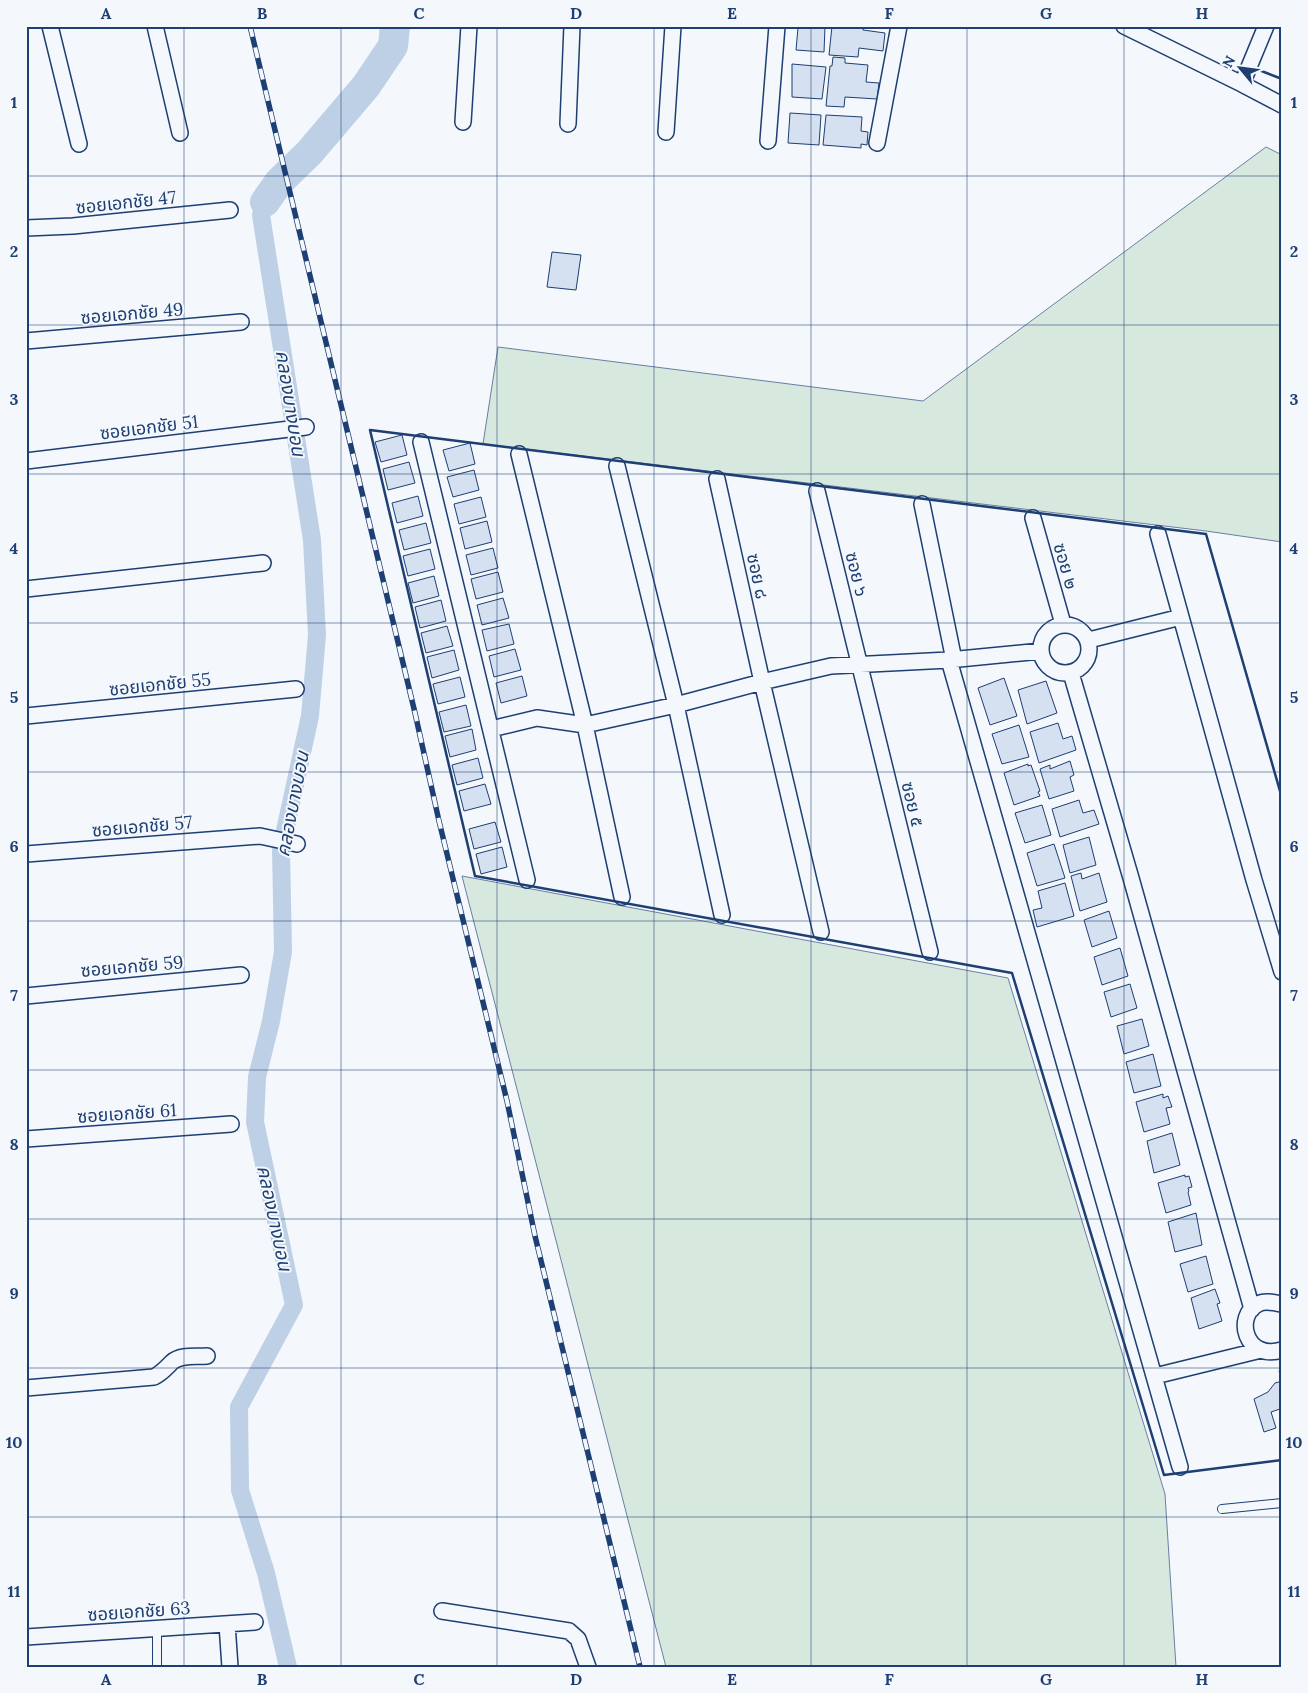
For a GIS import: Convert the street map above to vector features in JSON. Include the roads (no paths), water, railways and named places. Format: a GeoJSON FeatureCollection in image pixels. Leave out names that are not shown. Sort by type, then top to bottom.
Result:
{"type":"FeatureCollection","features":[{"type":"Feature","properties":{"kind":"street"},"geometry":{"type":"LineString","coordinates":[[50,26],[79,144]]}},
{"type":"Feature","properties":{"kind":"street"},"geometry":{"type":"LineString","coordinates":[[155,26],[180,133]]}},
{"type":"Feature","properties":{"kind":"street"},"geometry":{"type":"LineString","coordinates":[[462,122],[469,26]]}},
{"type":"Feature","properties":{"kind":"street"},"geometry":{"type":"LineString","coordinates":[[568,124],[572,26]]}},
{"type":"Feature","properties":{"kind":"street"},"geometry":{"type":"LineString","coordinates":[[666,132],[673,26]]}},
{"type":"Feature","properties":{"kind":"street"},"geometry":{"type":"LineString","coordinates":[[768,141],[777,26]]}},
{"type":"Feature","properties":{"kind":"street"},"geometry":{"type":"LineString","coordinates":[[877,143],[900,26]]}},
{"type":"Feature","properties":{"kind":"street"},"geometry":{"type":"LineString","coordinates":[[1124,26],[1282,105]]}},
{"type":"Feature","properties":{"kind":"street"},"geometry":{"type":"LineString","coordinates":[[1242,84],[1266,26]]}},
{"type":"Feature","properties":{"kind":"street","name":"ซอยเอกชัย 47"},"geometry":{"type":"LineString","coordinates":[[26,228],[73,226],[230,210]]}},
{"type":"Feature","properties":{"kind":"street","name":"ซอยเอกชัย 49"},"geometry":{"type":"LineString","coordinates":[[26,341],[241,322]]}},
{"type":"Feature","properties":{"kind":"street","name":"ซอยเอกชัย 51"},"geometry":{"type":"LineString","coordinates":[[26,460],[306,427]]}},
{"type":"Feature","properties":{"kind":"street"},"geometry":{"type":"LineString","coordinates":[[421,442],[527,880]]}},
{"type":"Feature","properties":{"kind":"street"},"geometry":{"type":"LineString","coordinates":[[520,454],[585,725],[622,896]]}},
{"type":"Feature","properties":{"kind":"street"},"geometry":{"type":"LineString","coordinates":[[617,466],[676,705],[722,915]]}},
{"type":"Feature","properties":{"kind":"street","name":"ซอย ๘"},"geometry":{"type":"LineString","coordinates":[[718,479],[762,682],[821,932]]}},
{"type":"Feature","properties":{"kind":"street","name":"ซอย ๖"},"geometry":{"type":"LineString","coordinates":[[817,491],[860,666]]}},
{"type":"Feature","properties":{"kind":"street"},"geometry":{"type":"LineString","coordinates":[[922,504],[952,660],[1180,1467]]}},
{"type":"Feature","properties":{"kind":"street","name":"ซอย ๒"},"geometry":{"type":"LineString","coordinates":[[1033,518],[1063,624]]}},
{"type":"Feature","properties":{"kind":"street"},"geometry":{"type":"LineString","coordinates":[[1158,534],[1254,880],[1282,972]]}},
{"type":"Feature","properties":{"kind":"street"},"geometry":{"type":"LineString","coordinates":[[26,589],[263,563]]}},
{"type":"Feature","properties":{"kind":"street"},"geometry":{"type":"LineString","coordinates":[[1088,640],[1181,617]]}},
{"type":"Feature","properties":{"kind":"street"},"geometry":{"type":"LineString","coordinates":[[1063,624],[1079,628],[1088,640],[1090,651],[1082,666],[1070,673],[1058,673],[1051,669],[1045,662],[1041,651],[1043,638],[1048,631],[1055,626],[1063,624]]}},
{"type":"Feature","properties":{"kind":"street"},"geometry":{"type":"LineString","coordinates":[[491,729],[537,718],[585,725],[676,705],[831,666],[952,660],[1041,651]]}},
{"type":"Feature","properties":{"kind":"street","name":"ซอย ๕"},"geometry":{"type":"LineString","coordinates":[[860,666],[930,952]]}},
{"type":"Feature","properties":{"kind":"street"},"geometry":{"type":"LineString","coordinates":[[1070,673],[1128,868],[1252,1309]]}},
{"type":"Feature","properties":{"kind":"street","name":"ซอยเอกชัย 55"},"geometry":{"type":"LineString","coordinates":[[26,716],[296,689]]}},
{"type":"Feature","properties":{"kind":"street","name":"ซอยเอกชัย 57"},"geometry":{"type":"LineString","coordinates":[[26,854],[260,836],[297,844]]}},
{"type":"Feature","properties":{"kind":"street","name":"ซอยเอกชัย 59"},"geometry":{"type":"LineString","coordinates":[[26,996],[241,975]]}},
{"type":"Feature","properties":{"kind":"street","name":"ซอยเอกชัย 61"},"geometry":{"type":"LineString","coordinates":[[26,1139],[231,1124]]}},
{"type":"Feature","properties":{"kind":"street"},"geometry":{"type":"LineString","coordinates":[[1261,1350],[1250,1342],[1246,1334],[1245,1325],[1248,1316],[1258,1304],[1266,1302],[1282,1304]]}},
{"type":"Feature","properties":{"kind":"street"},"geometry":{"type":"LineString","coordinates":[[1154,1376],[1261,1350],[1273,1352],[1282,1350]]}},
{"type":"Feature","properties":{"kind":"street"},"geometry":{"type":"LineString","coordinates":[[26,1388],[154,1377],[163,1373],[174,1361],[182,1357],[207,1356]]}},
{"type":"Feature","properties":{"kind":"street"},"geometry":{"type":"LineString","coordinates":[[442,1611],[569,1631],[578,1639],[588,1667]]}},
{"type":"Feature","properties":{"kind":"street","name":"ซอยเอกชัย 63"},"geometry":{"type":"LineString","coordinates":[[26,1637],[255,1622]]}},
{"type":"Feature","properties":{"kind":"street"},"geometry":{"type":"LineString","coordinates":[[227,1624],[230,1667]]}},
{"type":"Feature","properties":{"kind":"lane"},"geometry":{"type":"LineString","coordinates":[[1222,1509],[1282,1503]]}},
{"type":"Feature","properties":{"kind":"lane"},"geometry":{"type":"LineString","coordinates":[[157,1628],[157,1667]]}},
{"type":"Feature","properties":{"kind":"waterway","name":"คลองบางบอน"},"geometry":{"type":"LineString","coordinates":[[265,202],[279,182],[309,153],[366,86],[393,46],[395,26]]}},
{"type":"Feature","properties":{"kind":"waterway","name":"คลองบางบอน"},"geometry":{"type":"LineString","coordinates":[[265,202],[261,215],[312,540],[317,635],[310,716],[281,849],[283,952],[271,1021],[257,1077],[255,1122],[294,1305],[239,1407],[240,1490],[266,1573],[288,1667]]}},
{"type":"Feature","properties":{"kind":"railway"},"geometry":{"type":"LineString","coordinates":[[250,26],[507,1101],[535,1236],[640,1667]]}}]}
